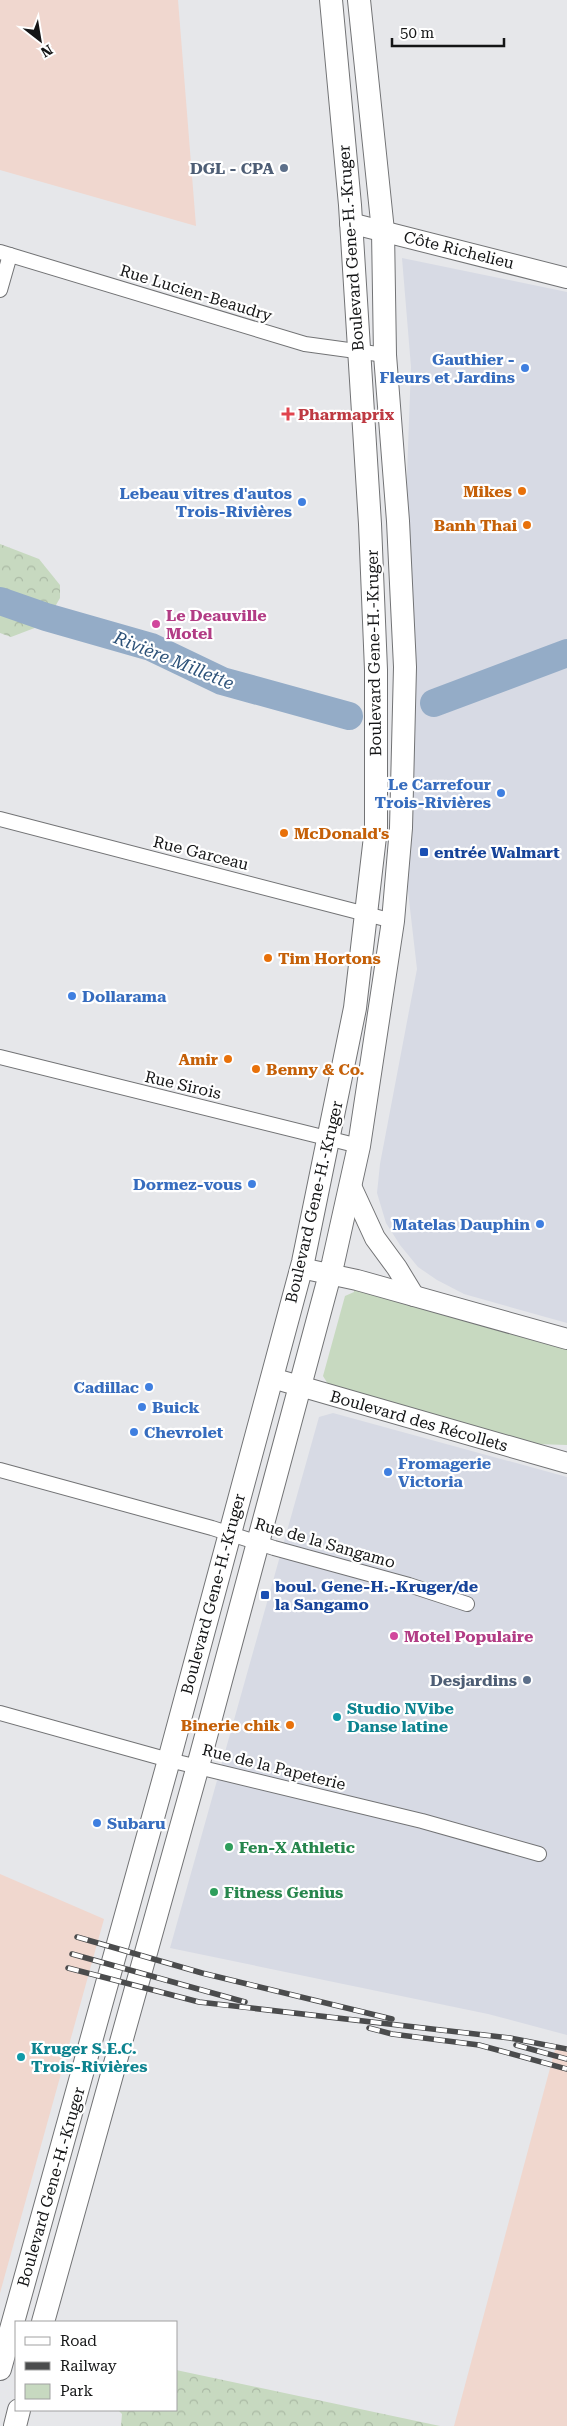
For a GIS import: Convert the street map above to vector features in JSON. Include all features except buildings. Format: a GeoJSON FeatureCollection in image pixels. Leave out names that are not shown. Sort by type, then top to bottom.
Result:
{"type":"FeatureCollection","features":[{"type":"Feature","properties":{"kind":"main road","name":"Boulevard Gene-H.-Kruger"},"geometry":{"type":"LineString","coordinates":[[0,2369],[169,1760],[301,1268],[355,1008],[376,828],[376,670],[370,524],[359,351],[331,0]]}},
{"type":"Feature","properties":{"kind":"main road","name":"Boulevard Gene-H.-Kruger"},"geometry":{"type":"LineString","coordinates":[[43,2321],[198,1766],[256,1542],[330,1274],[351,1186],[393,921],[401,828],[405,667],[398,521],[385,355],[383,231],[360,0]]}},
{"type":"Feature","properties":{"kind":"main road","name":"Côte Richelieu"},"geometry":{"type":"LineString","coordinates":[[350,223],[567,278]]}},
{"type":"Feature","properties":{"kind":"main road"},"geometry":{"type":"LineString","coordinates":[[351,1186],[375,1238],[397,1268],[414,1296]]}},
{"type":"Feature","properties":{"kind":"main road"},"geometry":{"type":"LineString","coordinates":[[301,1268],[414,1296],[567,1339]]}},
{"type":"Feature","properties":{"kind":"main road","name":"Boulevard des Récollets"},"geometry":{"type":"LineString","coordinates":[[272,1378],[567,1463]]}},
{"type":"Feature","properties":{"kind":"main road"},"geometry":{"type":"LineString","coordinates":[[14,2426],[19,2411]]}},
{"type":"Feature","properties":{"kind":"street","name":"Rue Lucien-Beaudry"},"geometry":{"type":"LineString","coordinates":[[5,254],[305,344],[385,355]]}},
{"type":"Feature","properties":{"kind":"street"},"geometry":{"type":"LineString","coordinates":[[0,290],[5,254]]}},
{"type":"Feature","properties":{"kind":"street","name":"Rue Garceau"},"geometry":{"type":"LineString","coordinates":[[0,819],[393,921]]}},
{"type":"Feature","properties":{"kind":"street","name":"Rue Sirois"},"geometry":{"type":"LineString","coordinates":[[0,1058],[358,1146]]}},
{"type":"Feature","properties":{"kind":"street","name":"Rue de la Sangamo"},"geometry":{"type":"LineString","coordinates":[[0,1470],[409,1584],[467,1604]]}},
{"type":"Feature","properties":{"kind":"street","name":"Rue de la Papeterie"},"geometry":{"type":"LineString","coordinates":[[0,1713],[169,1760],[422,1821],[539,1854]]}},
{"type":"Feature","properties":{"kind":"shaded area"},"geometry":{"type":"Polygon","coordinates":[[[0,0],[178,0],[196,226],[0,170],[0,0]]]}},
{"type":"Feature","properties":{"kind":"shaded area"},"geometry":{"type":"Polygon","coordinates":[[[402,258],[567,292],[567,1323],[464,1294],[437,1280],[418,1267],[400,1245],[386,1223],[377,1193],[380,1164],[417,969],[401,831],[405,529],[411,367],[402,258]]]}},
{"type":"Feature","properties":{"kind":"shaded area"},"geometry":{"type":"Polygon","coordinates":[[[333,1413],[567,1477],[567,2035],[488,2014],[170,1948],[319,1417],[333,1413]]]}},
{"type":"Feature","properties":{"kind":"shaded area"},"geometry":{"type":"Polygon","coordinates":[[[0,1874],[104,1919],[0,2293],[0,1874]]]}},
{"type":"Feature","properties":{"kind":"shaded area"},"geometry":{"type":"Polygon","coordinates":[[[556,2046],[567,2049],[567,2426],[454,2426],[556,2046]]]}},
{"type":"Feature","properties":{"kind":"green space"},"geometry":{"type":"Polygon","coordinates":[[[0,544],[39,559],[60,585],[60,598],[45,624],[11,637],[0,633],[0,544]]]}},
{"type":"Feature","properties":{"kind":"green space"},"geometry":{"type":"Polygon","coordinates":[[[354,1289],[567,1349],[567,1445],[535,1444],[327,1386],[328,1384],[323,1376],[345,1296],[354,1292],[354,1289]]]}},
{"type":"Feature","properties":{"kind":"green space"},"geometry":{"type":"Polygon","coordinates":[[[178,2370],[440,2426],[121,2426],[122,2414],[119,2411],[178,2411],[178,2370]]]}},
{"type":"Feature","properties":{"kind":"waterway","name":"Rivière Millette"},"geometry":{"type":"LineString","coordinates":[[0,601],[46,617],[151,647],[222,681],[349,716]]}},
{"type":"Feature","properties":{"kind":"waterway","name":"Rivière Millette"},"geometry":{"type":"LineString","coordinates":[[434,703],[567,653]]}},
{"type":"Feature","properties":{"kind":"railway"},"geometry":{"type":"LineString","coordinates":[[77,1937],[202,1973],[392,2019]]}},
{"type":"Feature","properties":{"kind":"railway"},"geometry":{"type":"LineString","coordinates":[[72,1954],[245,2002]]}},
{"type":"Feature","properties":{"kind":"railway"},"geometry":{"type":"LineString","coordinates":[[68,1968],[199,2002],[510,2038],[567,2049]]}},
{"type":"Feature","properties":{"kind":"railway"},"geometry":{"type":"LineString","coordinates":[[369,2028],[392,2034],[479,2045],[567,2069]]}},
{"type":"Feature","properties":{"kind":"railway"},"geometry":{"type":"LineString","coordinates":[[516,2045],[567,2059]]}},
{"type":"Feature","properties":{"kind":"place","name":"DGL - CPA"},"geometry":{"type":"Point","coordinates":[284,168]}},
{"type":"Feature","properties":{"kind":"place","name":"Gauthier - Fleurs et Jardins"},"geometry":{"type":"Point","coordinates":[525,368]}},
{"type":"Feature","properties":{"kind":"place","name":"Pharmaprix"},"geometry":{"type":"Point","coordinates":[288,414]}},
{"type":"Feature","properties":{"kind":"place","name":"Mikes"},"geometry":{"type":"Point","coordinates":[522,491]}},
{"type":"Feature","properties":{"kind":"place","name":"Lebeau vitres d'autos Trois-Rivières"},"geometry":{"type":"Point","coordinates":[302,502]}},
{"type":"Feature","properties":{"kind":"place","name":"Banh Thai"},"geometry":{"type":"Point","coordinates":[527,525]}},
{"type":"Feature","properties":{"kind":"place","name":"Le Deauville Motel"},"geometry":{"type":"Point","coordinates":[156,624]}},
{"type":"Feature","properties":{"kind":"place","name":"Le Carrefour Trois-Rivières"},"geometry":{"type":"Point","coordinates":[501,793]}},
{"type":"Feature","properties":{"kind":"place","name":"McDonald's"},"geometry":{"type":"Point","coordinates":[284,833]}},
{"type":"Feature","properties":{"kind":"place","name":"entrée Walmart"},"geometry":{"type":"Point","coordinates":[424,852]}},
{"type":"Feature","properties":{"kind":"place","name":"Tim Hortons"},"geometry":{"type":"Point","coordinates":[268,958]}},
{"type":"Feature","properties":{"kind":"place","name":"Dollarama"},"geometry":{"type":"Point","coordinates":[72,996]}},
{"type":"Feature","properties":{"kind":"place","name":"Amir"},"geometry":{"type":"Point","coordinates":[228,1059]}},
{"type":"Feature","properties":{"kind":"place","name":"Benny & Co."},"geometry":{"type":"Point","coordinates":[256,1069]}},
{"type":"Feature","properties":{"kind":"place","name":"Dormez-vous"},"geometry":{"type":"Point","coordinates":[252,1184]}},
{"type":"Feature","properties":{"kind":"place","name":"Matelas Dauphin"},"geometry":{"type":"Point","coordinates":[540,1224]}},
{"type":"Feature","properties":{"kind":"place","name":"Cadillac"},"geometry":{"type":"Point","coordinates":[149,1387]}},
{"type":"Feature","properties":{"kind":"place","name":"Buick"},"geometry":{"type":"Point","coordinates":[142,1407]}},
{"type":"Feature","properties":{"kind":"place","name":"Chevrolet"},"geometry":{"type":"Point","coordinates":[134,1432]}},
{"type":"Feature","properties":{"kind":"place","name":"Fromagerie Victoria"},"geometry":{"type":"Point","coordinates":[388,1472]}},
{"type":"Feature","properties":{"kind":"place","name":"boul. Gene-H.-Kruger/de la Sangamo"},"geometry":{"type":"Point","coordinates":[265,1595]}},
{"type":"Feature","properties":{"kind":"place","name":"Motel Populaire"},"geometry":{"type":"Point","coordinates":[394,1636]}},
{"type":"Feature","properties":{"kind":"place","name":"Desjardins"},"geometry":{"type":"Point","coordinates":[527,1680]}},
{"type":"Feature","properties":{"kind":"place","name":"Studio NVibe Danse latine"},"geometry":{"type":"Point","coordinates":[337,1717]}},
{"type":"Feature","properties":{"kind":"place","name":"Binerie chik"},"geometry":{"type":"Point","coordinates":[290,1725]}},
{"type":"Feature","properties":{"kind":"place","name":"Subaru"},"geometry":{"type":"Point","coordinates":[97,1823]}},
{"type":"Feature","properties":{"kind":"place","name":"Fen-X Athletic"},"geometry":{"type":"Point","coordinates":[229,1847]}},
{"type":"Feature","properties":{"kind":"place","name":"Fitness Genius"},"geometry":{"type":"Point","coordinates":[214,1892]}},
{"type":"Feature","properties":{"kind":"place","name":"Kruger S.E.C. Trois-Rivières"},"geometry":{"type":"Point","coordinates":[21,2057]}}]}
